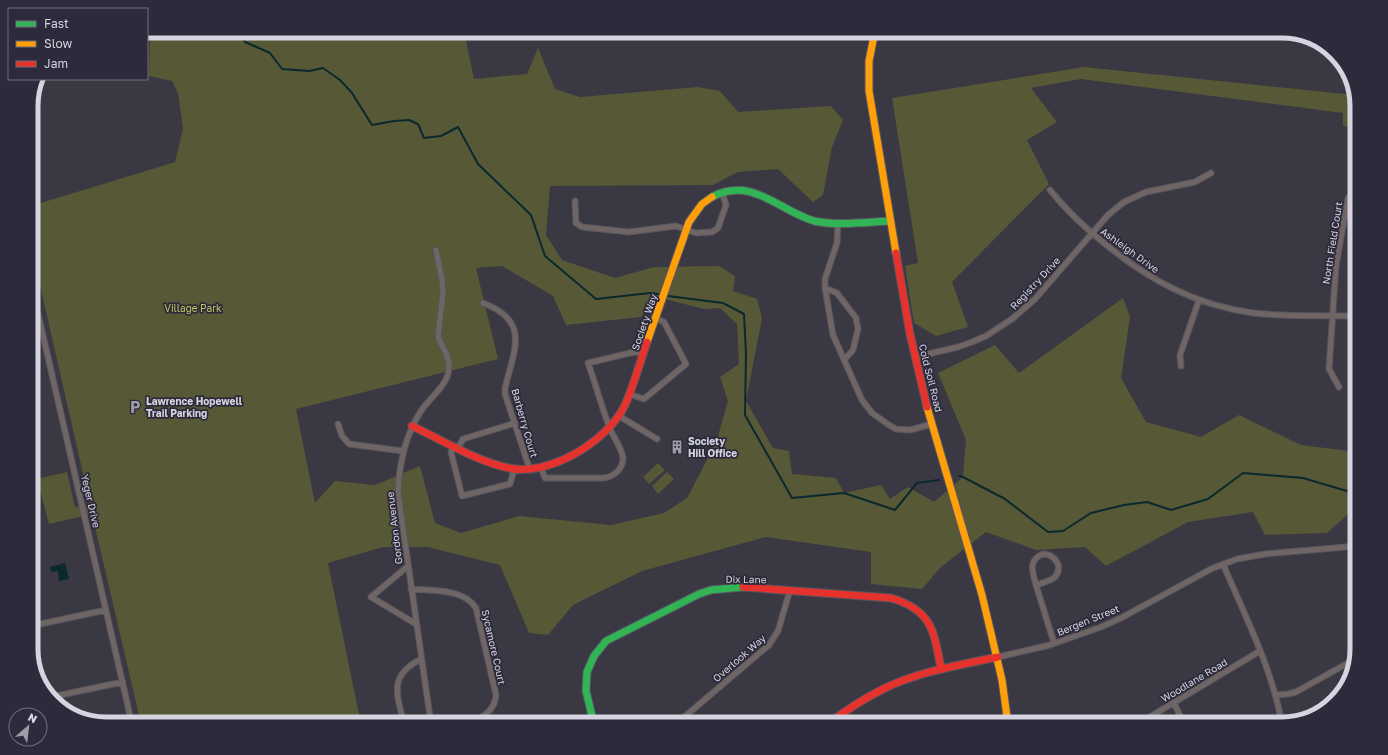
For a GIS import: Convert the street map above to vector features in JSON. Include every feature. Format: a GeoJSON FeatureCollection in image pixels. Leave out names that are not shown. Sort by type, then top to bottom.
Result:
{"type":"FeatureCollection","features":[{"type":"Feature","properties":{"kind":"street","name":"Cold Soil Road"},"geometry":{"type":"LineString","coordinates":[[873,38],[869,54],[868,86],[890,221],[915,357],[932,424],[990,619],[998,657],[1007,717]]}},
{"type":"Feature","properties":{"kind":"street","name":"Registry Drive"},"geometry":{"type":"LineString","coordinates":[[915,357],[972,342],[986,336],[1012,320],[1035,299],[1092,233],[1116,209],[1135,197],[1158,189],[1195,182],[1211,173]]}},
{"type":"Feature","properties":{"kind":"street","name":"Society Way"},"geometry":{"type":"LineString","coordinates":[[412,426],[493,465],[514,470],[530,470],[556,463],[602,435],[610,428],[619,416],[629,394],[686,229],[693,214],[706,200],[722,192],[735,190],[751,191],[805,218],[826,223],[890,221]]}},
{"type":"Feature","properties":{"kind":"street","name":"Ashleigh Drive"},"geometry":{"type":"LineString","coordinates":[[1050,190],[1068,212],[1092,233],[1139,270],[1177,291],[1216,305],[1253,313],[1350,316]]}},
{"type":"Feature","properties":{"kind":"street"},"geometry":{"type":"LineString","coordinates":[[575,201],[576,223],[582,227],[629,232],[676,226],[696,233],[716,230],[718,228],[726,205],[722,192]]}},
{"type":"Feature","properties":{"kind":"street","name":"North Field Court"},"geometry":{"type":"LineString","coordinates":[[1339,387],[1329,369],[1336,266],[1348,198]]}},
{"type":"Feature","properties":{"kind":"street"},"geometry":{"type":"LineString","coordinates":[[838,223],[837,243],[825,279],[825,288],[833,334],[862,400],[876,416],[889,425],[902,430],[917,429],[932,424]]}},
{"type":"Feature","properties":{"kind":"street","name":"Gordon Avenue"},"geometry":{"type":"LineString","coordinates":[[430,717],[398,493],[398,478],[403,451],[412,426],[422,409],[443,385],[449,372],[449,359],[438,336],[443,293],[436,250]]}},
{"type":"Feature","properties":{"kind":"street"},"geometry":{"type":"LineString","coordinates":[[825,288],[837,293],[856,318],[858,329],[853,350],[844,360]]}},
{"type":"Feature","properties":{"kind":"street"},"geometry":{"type":"LineString","coordinates":[[1181,366],[1180,355],[1199,300]]}},
{"type":"Feature","properties":{"kind":"street","name":"Barberry Court"},"geometry":{"type":"LineString","coordinates":[[483,303],[501,311],[508,317],[515,329],[516,343],[505,388],[505,394],[530,470]]}},
{"type":"Feature","properties":{"kind":"street","name":"Yeger Drive"},"geometry":{"type":"LineString","coordinates":[[38,318],[130,717]]}},
{"type":"Feature","properties":{"kind":"street"},"geometry":{"type":"LineString","coordinates":[[629,394],[644,399],[686,364],[664,322],[655,318]]}},
{"type":"Feature","properties":{"kind":"street"},"geometry":{"type":"LineString","coordinates":[[541,468],[545,478],[603,478],[612,476],[620,469],[623,458],[622,453],[610,428],[588,363],[634,352],[643,353]]}},
{"type":"Feature","properties":{"kind":"street"},"geometry":{"type":"LineString","coordinates":[[619,416],[656,439]]}},
{"type":"Feature","properties":{"kind":"street"},"geometry":{"type":"LineString","coordinates":[[514,470],[510,484],[462,496],[451,452],[463,439],[515,423]]}},
{"type":"Feature","properties":{"kind":"street"},"geometry":{"type":"LineString","coordinates":[[338,424],[342,436],[349,444],[403,451]]}},
{"type":"Feature","properties":{"kind":"street","name":"Bergen Street"},"geometry":{"type":"LineString","coordinates":[[837,717],[873,693],[909,678],[941,669],[1054,643],[1080,635],[1121,618],[1223,564],[1250,556],[1350,547]]}},
{"type":"Feature","properties":{"kind":"street"},"geometry":{"type":"LineString","coordinates":[[1036,585],[1052,579],[1058,572],[1058,562],[1051,556],[1042,554],[1035,559],[1032,563],[1032,567],[1036,585],[1054,643]]}},
{"type":"Feature","properties":{"kind":"street"},"geometry":{"type":"LineString","coordinates":[[1223,564],[1260,651],[1276,695],[1281,717]]}},
{"type":"Feature","properties":{"kind":"street"},"geometry":{"type":"LineString","coordinates":[[408,566],[371,597],[416,624]]}},
{"type":"Feature","properties":{"kind":"street","name":"Dix Lane"},"geometry":{"type":"LineString","coordinates":[[592,717],[586,691],[587,672],[599,648],[613,637],[692,596],[711,590],[738,587],[790,590],[891,598],[906,602],[920,611],[929,624],[933,632],[941,669]]}},
{"type":"Feature","properties":{"kind":"street","name":"Sycamore Court"},"geometry":{"type":"LineString","coordinates":[[411,589],[457,594],[468,599],[476,608],[496,695],[490,711],[481,717]]}},
{"type":"Feature","properties":{"kind":"street","name":"Overlook Way"},"geometry":{"type":"LineString","coordinates":[[684,717],[769,645],[778,631],[790,590]]}},
{"type":"Feature","properties":{"kind":"street"},"geometry":{"type":"LineString","coordinates":[[38,625],[106,610]]}},
{"type":"Feature","properties":{"kind":"street","name":"Woodlane Road"},"geometry":{"type":"LineString","coordinates":[[1150,717],[1260,651]]}},
{"type":"Feature","properties":{"kind":"street"},"geometry":{"type":"LineString","coordinates":[[403,717],[398,695],[398,682],[400,675],[414,662],[421,659]]}},
{"type":"Feature","properties":{"kind":"street"},"geometry":{"type":"LineString","coordinates":[[1276,695],[1296,692],[1349,662]]}},
{"type":"Feature","properties":{"kind":"street"},"geometry":{"type":"LineString","coordinates":[[57,696],[123,682]]}},
{"type":"Feature","properties":{"kind":"street"},"geometry":{"type":"LineString","coordinates":[[1174,703],[1181,717]]}},
{"type":"Feature","properties":{"kind":"green space","name":"Village Park"},"geometry":{"type":"Polygon","coordinates":[[[150,38],[465,38],[474,79],[527,74],[538,48],[555,89],[580,97],[698,87],[720,91],[738,112],[831,106],[843,120],[832,147],[823,195],[813,202],[778,169],[738,172],[713,185],[550,186],[546,235],[562,260],[615,278],[654,267],[719,266],[735,276],[733,291],[757,299],[762,318],[746,401],[773,448],[789,451],[792,474],[836,478],[844,493],[881,485],[890,499],[908,487],[934,502],[963,477],[966,440],[938,373],[995,345],[1019,373],[1123,298],[1130,317],[1121,378],[1146,422],[1201,437],[1239,415],[1301,445],[1350,451],[1350,515],[1348,514],[1327,533],[1265,535],[1253,512],[1188,522],[1106,566],[1085,547],[1036,550],[986,532],[941,567],[922,589],[871,584],[871,552],[766,537],[642,571],[573,605],[548,635],[529,633],[500,565],[427,547],[383,547],[328,563],[360,717],[139,717],[92,514],[49,524],[38,483],[38,479],[67,472],[75,507],[90,504],[38,277],[38,204],[175,162],[183,129],[178,93],[172,81],[149,76],[150,38]],[[502,266],[476,268],[498,359],[296,409],[315,503],[335,481],[375,485],[420,466],[435,523],[461,533],[519,516],[611,525],[664,513],[687,498],[716,443],[728,401],[720,377],[739,364],[737,324],[720,308],[704,309],[657,297],[641,317],[566,325],[553,296],[502,266]]]}},
{"type":"Feature","properties":{"kind":"green space"},"geometry":{"type":"Polygon","coordinates":[[[1084,67],[1349,94],[1350,127],[1343,126],[1343,113],[1081,79],[1031,88],[1057,122],[1027,140],[1049,184],[952,282],[968,327],[936,336],[914,323],[905,266],[918,263],[892,98],[1084,67]]]}},
{"type":"Feature","properties":{"kind":"green space"},"geometry":{"type":"Polygon","coordinates":[[[658,463],[665,470],[649,484],[643,477],[658,463]]]}},
{"type":"Feature","properties":{"kind":"green space"},"geometry":{"type":"Polygon","coordinates":[[[667,472],[674,479],[658,494],[652,486],[667,472]]]}},
{"type":"Feature","properties":{"kind":"shaded area"},"geometry":{"type":"Polygon","coordinates":[[[695,439],[700,442],[695,458],[688,455],[692,440],[695,439]]]}},
{"type":"Feature","properties":{"kind":"shaded area"},"geometry":{"type":"Polygon","coordinates":[[[65,563],[69,579],[59,581],[58,571],[51,572],[50,567],[65,563]]]}},
{"type":"Feature","properties":{"kind":"waterway"},"geometry":{"type":"LineString","coordinates":[[242,38],[245,42],[270,53],[282,69],[309,71],[323,68],[340,80],[352,93],[372,125],[409,120],[418,124],[424,138],[441,136],[458,127],[478,164],[531,215],[545,256],[596,299],[650,293],[658,294]]}},
{"type":"Feature","properties":{"kind":"waterway"},"geometry":{"type":"LineString","coordinates":[[668,296],[723,303],[744,314],[746,354],[745,415],[792,498],[844,493],[895,510],[917,483],[939,480]]}},
{"type":"Feature","properties":{"kind":"waterway"},"geometry":{"type":"LineString","coordinates":[[959,476],[1005,499],[1048,532],[1063,531],[1091,513],[1124,505],[1147,502],[1171,510],[1208,499],[1243,473],[1303,478],[1350,492]]}},
{"type":"Feature","properties":{"kind":"traffic: fast"},"geometry":{"type":"LineString","coordinates":[[712,197],[726,192],[740,190],[752,192],[764,197],[814,221],[832,223],[890,221]]}},
{"type":"Feature","properties":{"kind":"traffic: fast"},"geometry":{"type":"LineString","coordinates":[[592,717],[586,691],[587,672],[594,656],[606,641],[699,594],[711,590],[743,587]]}},
{"type":"Feature","properties":{"kind":"traffic: slow"},"geometry":{"type":"LineString","coordinates":[[874,38],[869,61],[869,91],[896,253]]}},
{"type":"Feature","properties":{"kind":"traffic: slow"},"geometry":{"type":"LineString","coordinates":[[647,342],[689,222],[702,204],[712,197]]}},
{"type":"Feature","properties":{"kind":"traffic: slow"},"geometry":{"type":"LineString","coordinates":[[927,407],[982,595],[1002,680],[1007,717]]}},
{"type":"Feature","properties":{"kind":"traffic: jam"},"geometry":{"type":"LineString","coordinates":[[896,253],[910,334],[927,407]]}},
{"type":"Feature","properties":{"kind":"traffic: jam"},"geometry":{"type":"LineString","coordinates":[[412,426],[473,456],[509,468],[525,469],[542,467],[559,462],[591,443],[617,418],[625,405],[647,342]]}},
{"type":"Feature","properties":{"kind":"traffic: jam"},"geometry":{"type":"LineString","coordinates":[[743,587],[891,598],[905,603],[915,609],[929,624],[936,644],[941,669]]}},
{"type":"Feature","properties":{"kind":"traffic: jam"},"geometry":{"type":"LineString","coordinates":[[838,717],[863,700],[885,688],[912,677],[941,669],[998,657]]}},
{"type":"Feature","properties":{"kind":"place","name":"Lawrence Hopewell Trail Parking"},"geometry":{"type":"Point","coordinates":[135,407]}},
{"type":"Feature","properties":{"kind":"place","name":"Society Hill Office"},"geometry":{"type":"Point","coordinates":[677,447]}}]}
